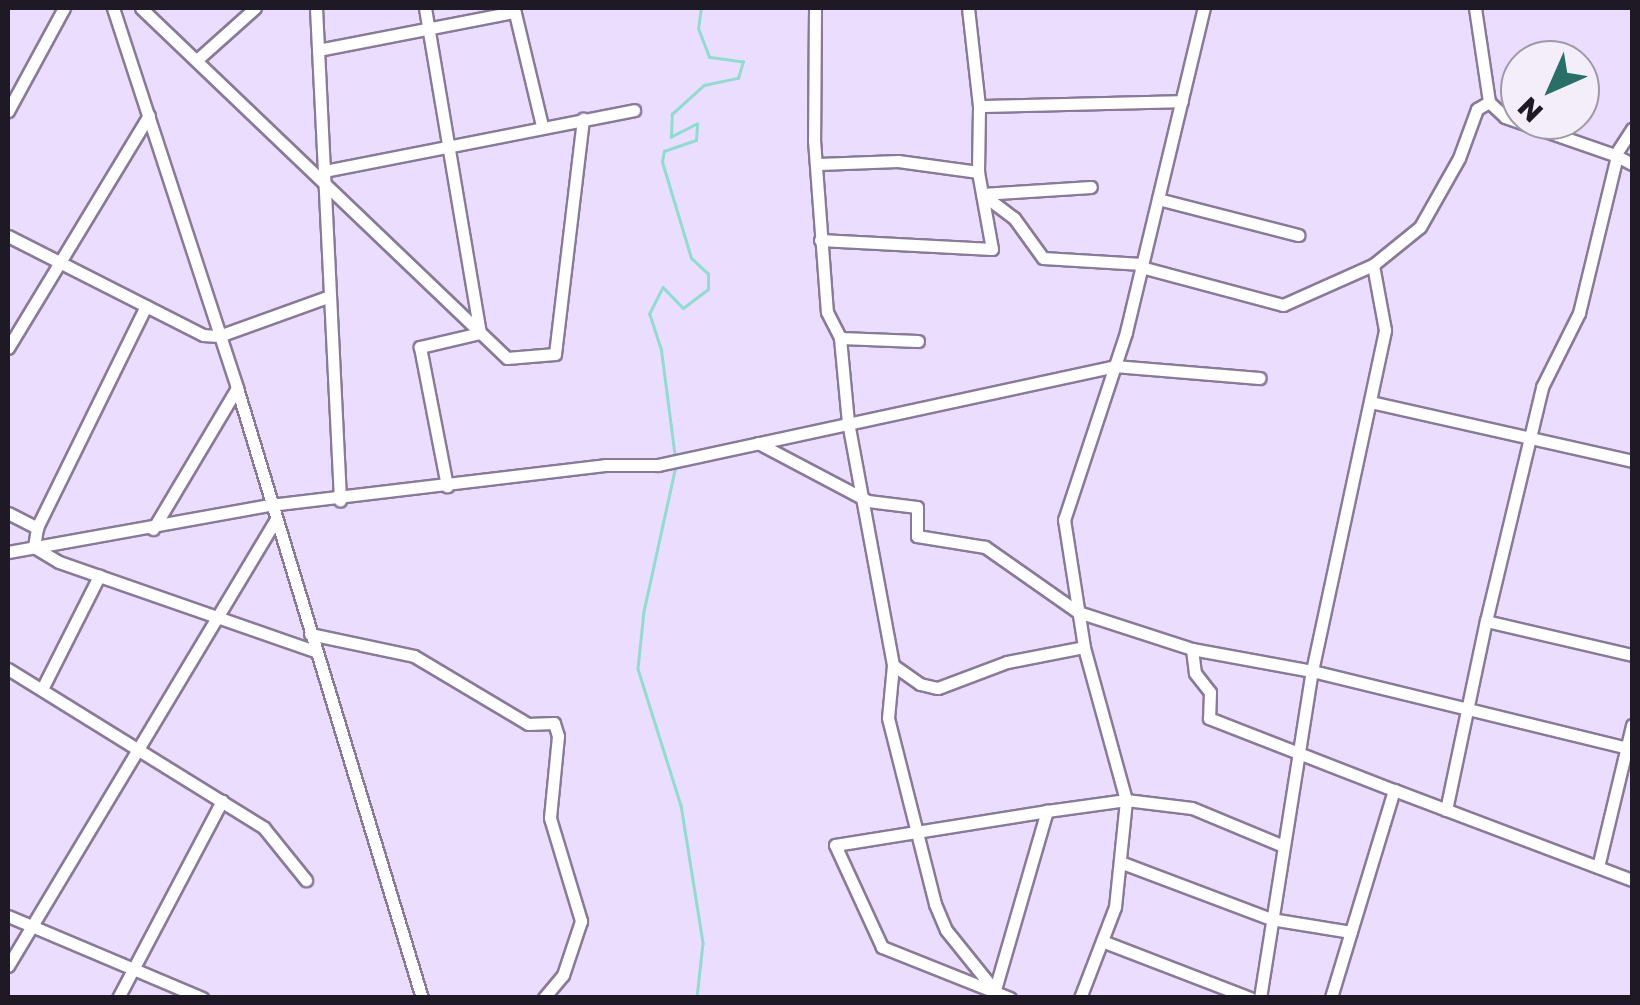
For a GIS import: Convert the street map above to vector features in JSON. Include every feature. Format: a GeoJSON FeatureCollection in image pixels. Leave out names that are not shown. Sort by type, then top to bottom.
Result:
{"type":"FeatureCollection","features":[{"type":"Feature","properties":{"kind":"street"},"geometry":{"type":"LineString","coordinates":[[8,111],[64,8]]}},
{"type":"Feature","properties":{"kind":"street"},"geometry":{"type":"LineString","coordinates":[[113,8],[238,388],[270,505],[422,998]]}},
{"type":"Feature","properties":{"kind":"street"},"geometry":{"type":"LineString","coordinates":[[141,8],[324,175],[506,358],[556,354],[583,119]]}},
{"type":"Feature","properties":{"kind":"street"},"geometry":{"type":"LineString","coordinates":[[199,58],[255,8]]}},
{"type":"Feature","properties":{"kind":"street"},"geometry":{"type":"LineString","coordinates":[[316,8],[340,500]]}},
{"type":"Feature","properties":{"kind":"street"},"geometry":{"type":"LineString","coordinates":[[425,8],[453,148],[480,333]]}},
{"type":"Feature","properties":{"kind":"street"},"geometry":{"type":"LineString","coordinates":[[815,8],[820,240],[827,312],[840,338],[848,422],[868,501],[893,665],[888,718],[946,930],[994,994]]}},
{"type":"Feature","properties":{"kind":"street"},"geometry":{"type":"LineString","coordinates":[[820,240],[992,249],[978,172],[978,106],[968,8]]}},
{"type":"Feature","properties":{"kind":"street"},"geometry":{"type":"LineString","coordinates":[[1080,998],[1116,907],[1126,800],[1084,647],[1064,520],[1114,366],[1204,8]]}},
{"type":"Feature","properties":{"kind":"street"},"geometry":{"type":"LineString","coordinates":[[1475,8],[1488,102],[1506,117],[1632,164]]}},
{"type":"Feature","properties":{"kind":"street"},"geometry":{"type":"LineString","coordinates":[[318,50],[514,10],[542,126]]}},
{"type":"Feature","properties":{"kind":"street"},"geometry":{"type":"LineString","coordinates":[[978,106],[1182,101]]}},
{"type":"Feature","properties":{"kind":"street"},"geometry":{"type":"LineString","coordinates":[[982,194],[1014,218],[1043,258],[1141,265],[1283,306],[1373,265],[1420,226],[1459,158],[1478,109],[1488,102]]}},
{"type":"Feature","properties":{"kind":"street"},"geometry":{"type":"LineString","coordinates":[[324,175],[542,126],[634,110]]}},
{"type":"Feature","properties":{"kind":"street"},"geometry":{"type":"LineString","coordinates":[[8,348],[149,115]]}},
{"type":"Feature","properties":{"kind":"street"},"geometry":{"type":"LineString","coordinates":[[1446,810],[1510,501],[1534,439],[1542,386],[1579,313],[1610,208],[1607,184],[1616,155],[1632,129]]}},
{"type":"Feature","properties":{"kind":"street"},"geometry":{"type":"LineString","coordinates":[[819,164],[898,161],[978,172]]}},
{"type":"Feature","properties":{"kind":"street"},"geometry":{"type":"LineString","coordinates":[[982,194],[1090,187]]}},
{"type":"Feature","properties":{"kind":"street"},"geometry":{"type":"LineString","coordinates":[[1158,200],[1298,236]]}},
{"type":"Feature","properties":{"kind":"street"},"geometry":{"type":"LineString","coordinates":[[8,236],[203,335],[219,336],[330,296]]}},
{"type":"Feature","properties":{"kind":"street"},"geometry":{"type":"LineString","coordinates":[[1260,998],[1294,750],[1312,671],[1321,649],[1325,586],[1386,330],[1373,265]]}},
{"type":"Feature","properties":{"kind":"street"},"geometry":{"type":"LineString","coordinates":[[34,547],[36,528],[146,306]]}},
{"type":"Feature","properties":{"kind":"street"},"geometry":{"type":"LineString","coordinates":[[447,486],[420,348],[480,333]]}},
{"type":"Feature","properties":{"kind":"street"},"geometry":{"type":"LineString","coordinates":[[840,338],[918,341]]}},
{"type":"Feature","properties":{"kind":"street"},"geometry":{"type":"LineString","coordinates":[[9,554],[270,505],[658,465],[1114,366],[1260,378]]}},
{"type":"Feature","properties":{"kind":"street"},"geometry":{"type":"LineString","coordinates":[[154,529],[238,388]]}},
{"type":"Feature","properties":{"kind":"street"},"geometry":{"type":"LineString","coordinates":[[1371,402],[1632,460]]}},
{"type":"Feature","properties":{"kind":"street"},"geometry":{"type":"LineString","coordinates":[[758,442],[868,501],[917,507],[916,536],[985,547],[1078,612],[1192,650],[1312,671],[1630,748]]}},
{"type":"Feature","properties":{"kind":"street"},"geometry":{"type":"LineString","coordinates":[[8,513],[36,528]]}},
{"type":"Feature","properties":{"kind":"street"},"geometry":{"type":"LineString","coordinates":[[8,966],[141,751],[275,521]]}},
{"type":"Feature","properties":{"kind":"street"},"geometry":{"type":"LineString","coordinates":[[34,547],[99,576],[315,651]]}},
{"type":"Feature","properties":{"kind":"street"},"geometry":{"type":"LineString","coordinates":[[42,689],[99,576]]}},
{"type":"Feature","properties":{"kind":"street"},"geometry":{"type":"LineString","coordinates":[[1486,621],[1632,656]]}},
{"type":"Feature","properties":{"kind":"street"},"geometry":{"type":"LineString","coordinates":[[310,634],[414,656],[528,724],[554,723],[558,736],[550,818],[580,922],[563,976],[544,998]]}},
{"type":"Feature","properties":{"kind":"street"},"geometry":{"type":"LineString","coordinates":[[893,665],[920,684],[938,688],[1007,662],[1084,647]]}},
{"type":"Feature","properties":{"kind":"street"},"geometry":{"type":"LineString","coordinates":[[1192,650],[1195,673],[1210,692],[1209,718],[1632,880]]}},
{"type":"Feature","properties":{"kind":"street"},"geometry":{"type":"LineString","coordinates":[[8,669],[264,828],[306,880]]}},
{"type":"Feature","properties":{"kind":"street"},"geometry":{"type":"LineString","coordinates":[[1598,867],[1630,748],[1632,725]]}},
{"type":"Feature","properties":{"kind":"street"},"geometry":{"type":"LineString","coordinates":[[1331,998],[1394,790]]}},
{"type":"Feature","properties":{"kind":"street"},"geometry":{"type":"LineString","coordinates":[[1010,998],[882,947],[836,845],[1126,800],[1192,808],[1281,845]]}},
{"type":"Feature","properties":{"kind":"street"},"geometry":{"type":"LineString","coordinates":[[118,998],[222,801]]}},
{"type":"Feature","properties":{"kind":"street"},"geometry":{"type":"LineString","coordinates":[[994,994],[1047,812]]}},
{"type":"Feature","properties":{"kind":"street"},"geometry":{"type":"LineString","coordinates":[[1120,862],[1271,918],[1351,932]]}},
{"type":"Feature","properties":{"kind":"street"},"geometry":{"type":"LineString","coordinates":[[8,916],[202,998]]}},
{"type":"Feature","properties":{"kind":"street"},"geometry":{"type":"LineString","coordinates":[[1102,941],[1250,998]]}},
{"type":"Feature","properties":{"kind":"waterway"},"geometry":{"type":"LineString","coordinates":[[675,458],[661,350],[649,314],[663,287],[683,308],[708,289],[708,274],[691,258],[662,162],[664,151],[696,140],[697,124],[671,137],[672,114],[704,85],[738,78],[743,62],[709,57],[698,29],[701,8]]}},
{"type":"Feature","properties":{"kind":"waterway"},"geometry":{"type":"LineString","coordinates":[[676,466],[644,611],[638,669],[681,805],[703,943],[697,998]]}}]}
